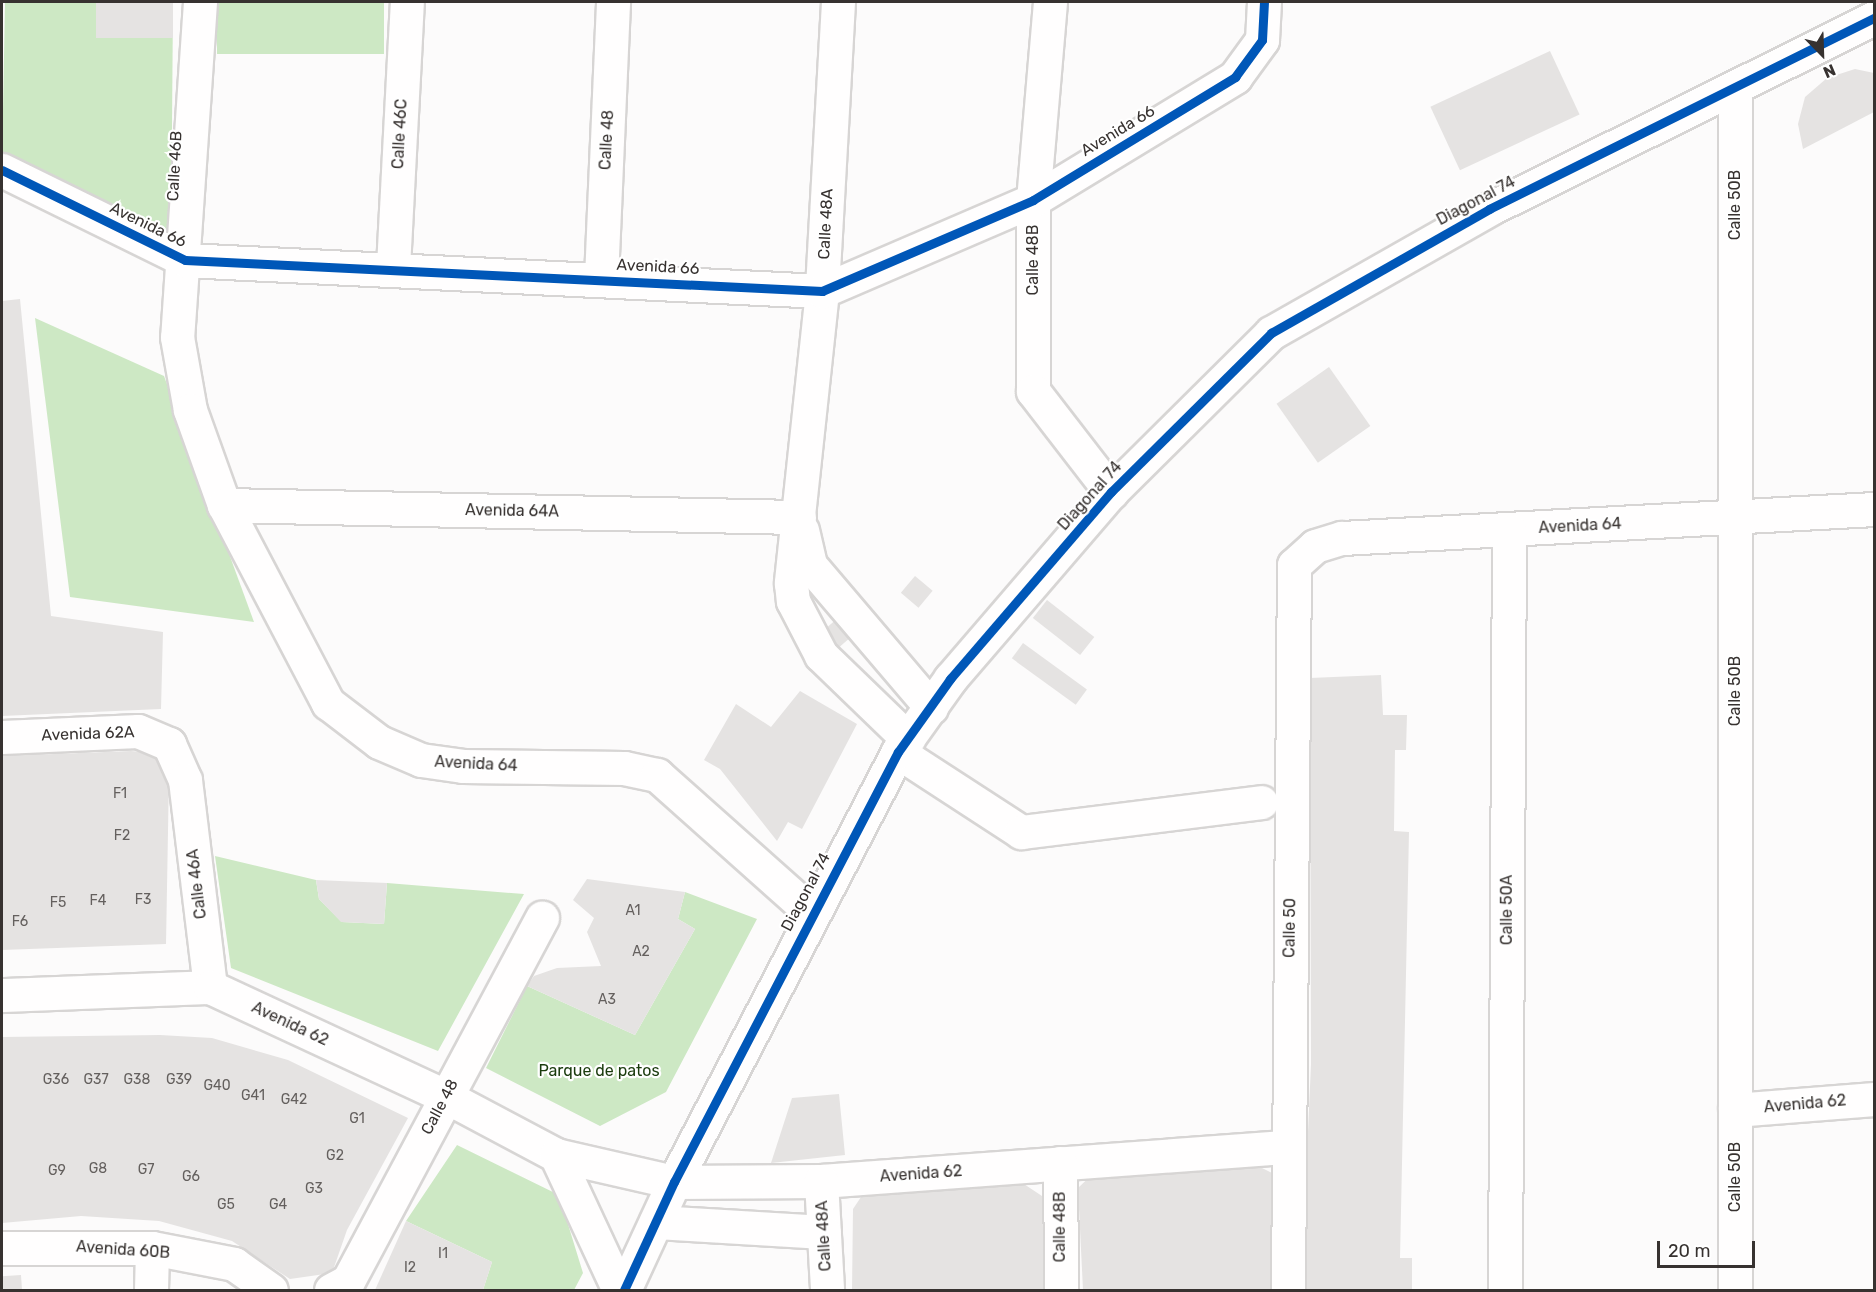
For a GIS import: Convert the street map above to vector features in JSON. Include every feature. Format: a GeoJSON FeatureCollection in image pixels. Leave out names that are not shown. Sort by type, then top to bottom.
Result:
{"type":"FeatureCollection","features":[{"type":"Feature","properties":{"kind":"street","name":"Calle 46B"},"geometry":{"type":"LineString","coordinates":[[200,2],[185,260],[177,337],[190,410],[224,505]]}},
{"type":"Feature","properties":{"kind":"street","name":"Calle 46C"},"geometry":{"type":"LineString","coordinates":[[393,267],[407,2]]}},
{"type":"Feature","properties":{"kind":"street","name":"Calle 48"},"geometry":{"type":"LineString","coordinates":[[601,278],[614,2]]}},
{"type":"Feature","properties":{"kind":"street","name":"Calle 48A"},"geometry":{"type":"LineString","coordinates":[[838,2],[822,291],[799,517],[793,601],[821,655],[903,745],[1021,832],[1261,802]]}},
{"type":"Feature","properties":{"kind":"street","name":"Calle 48B"},"geometry":{"type":"LineString","coordinates":[[1050,2],[1033,200],[1033,391],[1111,492]]}},
{"type":"Feature","properties":{"kind":"street","name":"Avenida 66"},"geometry":{"type":"LineString","coordinates":[[2,170],[185,260],[393,267],[822,291],[1033,200],[1235,77],[1262,40],[1264,2]]}},
{"type":"Feature","properties":{"kind":"street","name":"Diagonal 74"},"geometry":{"type":"LineString","coordinates":[[624,1290],[674,1182],[812,913],[903,745],[931,707],[1111,492],[1271,333],[1490,209],[1735,91],[1875,18]]}},
{"type":"Feature","properties":{"kind":"street","name":"Calle 50B"},"geometry":{"type":"LineString","coordinates":[[1735,91],[1735,1290]]}},
{"type":"Feature","properties":{"kind":"street","name":"Avenida 64"},"geometry":{"type":"LineString","coordinates":[[224,505],[328,703],[379,742],[421,760],[463,766],[624,768],[657,775],[812,913]]}},
{"type":"Feature","properties":{"kind":"street","name":"Avenida 64A"},"geometry":{"type":"LineString","coordinates":[[224,505],[799,517]]}},
{"type":"Feature","properties":{"kind":"street","name":"Avenida 64"},"geometry":{"type":"LineString","coordinates":[[1294,565],[1315,546],[1342,538],[1875,509]]}},
{"type":"Feature","properties":{"kind":"street","name":"Calle 48A"},"geometry":{"type":"LineString","coordinates":[[799,517],[810,565],[931,707]]}},
{"type":"Feature","properties":{"kind":"street","name":"Calle 50A"},"geometry":{"type":"LineString","coordinates":[[1505,1290],[1509,530]]}},
{"type":"Feature","properties":{"kind":"street","name":"Calle 50"},"geometry":{"type":"LineString","coordinates":[[1288,1290],[1294,565]]}},
{"type":"Feature","properties":{"kind":"street","name":"Avenida 62A"},"geometry":{"type":"LineString","coordinates":[[2,737],[138,730],[169,744],[185,780]]}},
{"type":"Feature","properties":{"kind":"street","name":"Calle 46A"},"geometry":{"type":"LineString","coordinates":[[185,780],[210,987]]}},
{"type":"Feature","properties":{"kind":"street","name":"Calle 48"},"geometry":{"type":"LineString","coordinates":[[331,1290],[348,1281],[542,918]]}},
{"type":"Feature","properties":{"kind":"street","name":"Avenida 62"},"geometry":{"type":"LineString","coordinates":[[2,995],[210,987],[445,1096],[556,1155],[674,1182],[821,1181],[1288,1147]]}},
{"type":"Feature","properties":{"kind":"street","name":"Avenida 62"},"geometry":{"type":"LineString","coordinates":[[1735,1110],[1875,1099]]}},
{"type":"Feature","properties":{"kind":"street"},"geometry":{"type":"LineString","coordinates":[[556,1155],[619,1290]]}},
{"type":"Feature","properties":{"kind":"street","name":"Calle 48B"},"geometry":{"type":"LineString","coordinates":[[1060,1163],[1060,1290]]}},
{"type":"Feature","properties":{"kind":"street","name":"Calle 48A"},"geometry":{"type":"LineString","coordinates":[[821,1181],[827,1290]]}},
{"type":"Feature","properties":{"kind":"street"},"geometry":{"type":"LineString","coordinates":[[656,1222],[824,1232]]}},
{"type":"Feature","properties":{"kind":"street","name":"Avenida 60B"},"geometry":{"type":"LineString","coordinates":[[2,1248],[152,1248],[234,1264],[272,1290]]}},
{"type":"Feature","properties":{"kind":"street"},"geometry":{"type":"LineString","coordinates":[[151,1290],[152,1248]]}},
{"type":"Feature","properties":{"kind":"green space"},"geometry":{"type":"Polygon","coordinates":[[[5,2],[173,2],[171,250],[2,165],[5,2]]]}},
{"type":"Feature","properties":{"kind":"green space"},"geometry":{"type":"Polygon","coordinates":[[[217,2],[384,2],[384,54],[217,54],[217,2]]]}},
{"type":"Feature","properties":{"kind":"green space"},"geometry":{"type":"Polygon","coordinates":[[[35,318],[164,376],[254,622],[70,597],[35,318]]]}},
{"type":"Feature","properties":{"kind":"green space"},"geometry":{"type":"Polygon","coordinates":[[[215,856],[316,880],[319,899],[342,922],[384,924],[387,883],[524,894],[438,1051],[231,968],[215,856]]]}},
{"type":"Feature","properties":{"kind":"green space","name":"Parque de patos"},"geometry":{"type":"Polygon","coordinates":[[[685,892],[757,919],[666,1092],[600,1126],[486,1068],[527,986],[635,1035],[695,929],[678,919],[685,892]]]}},
{"type":"Feature","properties":{"kind":"green space"},"geometry":{"type":"Polygon","coordinates":[[[457,1145],[559,1195],[583,1273],[574,1290],[483,1290],[492,1262],[406,1221],[457,1145]]]}},
{"type":"Feature","properties":{"kind":"building"},"geometry":{"type":"Polygon","coordinates":[[[96,2],[173,2],[173,38],[96,38],[96,2]]]}},
{"type":"Feature","properties":{"kind":"building"},"geometry":{"type":"Polygon","coordinates":[[[1550,51],[1580,114],[1460,170],[1430,107],[1550,51]]]}},
{"type":"Feature","properties":{"kind":"building"},"geometry":{"type":"Polygon","coordinates":[[[1855,69],[1874,73],[1874,112],[1803,149],[1798,124],[1805,97],[1827,78],[1855,69]]]}},
{"type":"Feature","properties":{"kind":"building"},"geometry":{"type":"Polygon","coordinates":[[[20,299],[51,616],[163,632],[161,709],[2,716],[2,301],[20,299]]]}},
{"type":"Feature","properties":{"kind":"building"},"geometry":{"type":"Polygon","coordinates":[[[1329,367],[1370,426],[1318,463],[1277,404],[1329,367]]]}},
{"type":"Feature","properties":{"kind":"building"},"geometry":{"type":"Polygon","coordinates":[[[915,576],[933,591],[918,608],[901,593],[915,576]]]}},
{"type":"Feature","properties":{"kind":"building"},"geometry":{"type":"Polygon","coordinates":[[[1047,600],[1094,637],[1080,655],[1033,618],[1047,600]]]}},
{"type":"Feature","properties":{"kind":"building"},"geometry":{"type":"Polygon","coordinates":[[[839,617],[854,634],[836,650],[821,633],[839,617]]]}},
{"type":"Feature","properties":{"kind":"building"},"geometry":{"type":"Polygon","coordinates":[[[1023,643],[1087,689],[1076,705],[1012,658],[1023,643]]]}},
{"type":"Feature","properties":{"kind":"building"},"geometry":{"type":"Polygon","coordinates":[[[1381,675],[1383,715],[1407,715],[1406,750],[1395,750],[1394,831],[1409,832],[1400,1258],[1412,1258],[1412,1290],[1301,1290],[1311,1064],[1310,678],[1381,675]]]}},
{"type":"Feature","properties":{"kind":"building"},"geometry":{"type":"Polygon","coordinates":[[[800,691],[857,724],[802,829],[788,822],[777,841],[720,769],[704,760],[736,704],[771,727],[800,691]]]}},
{"type":"Feature","properties":{"kind":"building"},"geometry":{"type":"Polygon","coordinates":[[[131,751],[154,753],[169,775],[166,944],[2,950],[2,756],[131,751]]]}},
{"type":"Feature","properties":{"kind":"building"},"geometry":{"type":"Polygon","coordinates":[[[587,879],[685,892],[678,919],[695,929],[635,1035],[527,986],[534,976],[557,968],[601,966],[587,932],[594,918],[573,900],[587,879]]]}},
{"type":"Feature","properties":{"kind":"building"},"geometry":{"type":"Polygon","coordinates":[[[316,880],[387,883],[384,924],[341,922],[319,899],[316,880]]]}},
{"type":"Feature","properties":{"kind":"building"},"geometry":{"type":"Polygon","coordinates":[[[160,1035],[212,1038],[288,1060],[408,1118],[347,1230],[332,1273],[290,1279],[232,1241],[159,1221],[81,1216],[2,1223],[2,1037],[160,1035]]]}},
{"type":"Feature","properties":{"kind":"building"},"geometry":{"type":"Polygon","coordinates":[[[839,1094],[845,1155],[771,1163],[792,1098],[839,1094]]]}},
{"type":"Feature","properties":{"kind":"building"},"geometry":{"type":"Polygon","coordinates":[[[1250,1162],[1276,1175],[1274,1290],[1083,1290],[1078,1188],[1098,1169],[1250,1162]]]}},
{"type":"Feature","properties":{"kind":"building"},"geometry":{"type":"Polygon","coordinates":[[[1015,1178],[1042,1196],[1043,1228],[1049,1227],[1048,1290],[852,1290],[853,1209],[867,1188],[1015,1178]]]}},
{"type":"Feature","properties":{"kind":"building"},"geometry":{"type":"Polygon","coordinates":[[[406,1221],[492,1262],[483,1290],[375,1290],[406,1221]]]}},
{"type":"Feature","properties":{"kind":"building"},"geometry":{"type":"Polygon","coordinates":[[[21,1275],[22,1290],[3,1290],[2,1276],[21,1275]]]}},
{"type":"Feature","properties":{"kind":"cycle path"},"geometry":{"type":"LineString","coordinates":[[2,170],[185,260],[822,291],[1033,200],[1235,77],[1262,40],[1264,2]]}},
{"type":"Feature","properties":{"kind":"cycle path"},"geometry":{"type":"LineString","coordinates":[[624,1290],[674,1182],[898,752],[950,679],[1111,492],[1271,333],[1489,209],[1874,18]]}}]}
